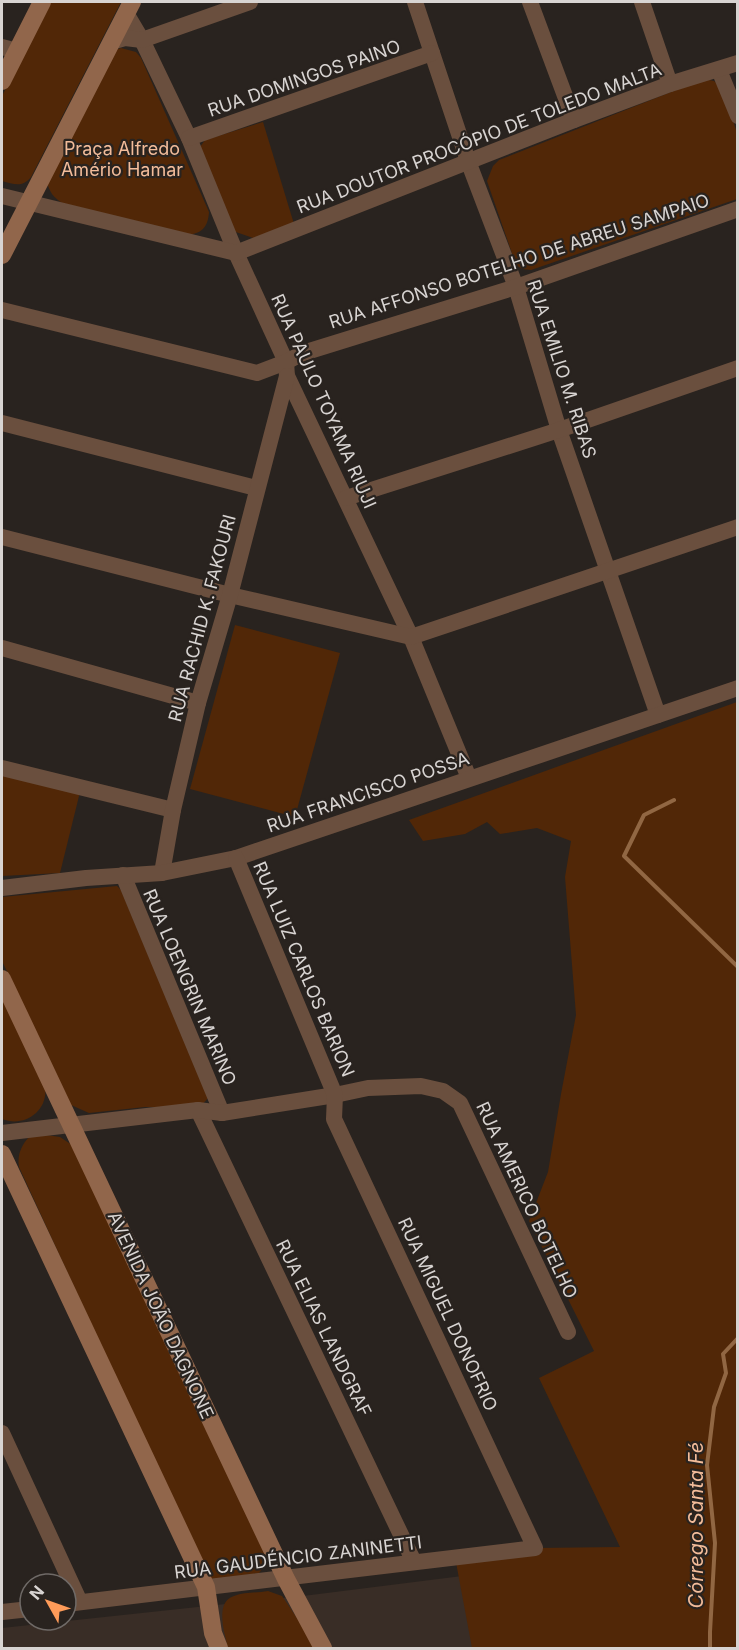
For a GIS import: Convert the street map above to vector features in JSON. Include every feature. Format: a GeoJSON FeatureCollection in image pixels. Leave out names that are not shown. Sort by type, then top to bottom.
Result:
{"type":"FeatureCollection","features":[{"type":"Feature","properties":{"kind":"street"},"geometry":{"type":"LineString","coordinates":[[2,81],[9,49],[42,2]]}},
{"type":"Feature","properties":{"kind":"street"},"geometry":{"type":"LineString","coordinates":[[111,42],[126,38],[142,40],[250,2]]}},
{"type":"Feature","properties":{"kind":"street","name":"RUA EMILIO M. RIBAS"},"geometry":{"type":"LineString","coordinates":[[414,2],[468,161],[516,287],[559,430],[610,571],[658,715]]}},
{"type":"Feature","properties":{"kind":"street"},"geometry":{"type":"LineString","coordinates":[[530,2],[574,120]]}},
{"type":"Feature","properties":{"kind":"street"},"geometry":{"type":"LineString","coordinates":[[642,2],[670,84]]}},
{"type":"Feature","properties":{"kind":"street"},"geometry":{"type":"LineString","coordinates":[[2,255],[129,7]]}},
{"type":"Feature","properties":{"kind":"street","name":"RUA PAULO TOYAMA RIUJI"},"geometry":{"type":"LineString","coordinates":[[129,7],[142,40],[189,138],[287,369],[411,637],[469,778]]}},
{"type":"Feature","properties":{"kind":"street","name":"RUA DOMINGOS PAINO"},"geometry":{"type":"LineString","coordinates":[[189,138],[432,54]]}},
{"type":"Feature","properties":{"kind":"street","name":"RUA DOUTOR PROCÓPIO DE TOLEDO MALTA"},"geometry":{"type":"LineString","coordinates":[[236,253],[574,120],[670,84],[738,63]]}},
{"type":"Feature","properties":{"kind":"street"},"geometry":{"type":"LineString","coordinates":[[719,70],[738,116]]}},
{"type":"Feature","properties":{"kind":"street"},"geometry":{"type":"LineString","coordinates":[[2,196],[236,253]]}},
{"type":"Feature","properties":{"kind":"street","name":"RUA AFFONSO BOTELHO DE ABREU SAMPAIO"},"geometry":{"type":"LineString","coordinates":[[2,310],[256,373],[287,369],[303,353],[516,287],[738,210]]}},
{"type":"Feature","properties":{"kind":"street","name":"RUA RACHID K. FAKOURI"},"geometry":{"type":"LineString","coordinates":[[162,873],[173,810],[198,703],[230,596],[287,369]]}},
{"type":"Feature","properties":{"kind":"street"},"geometry":{"type":"LineString","coordinates":[[346,498],[559,430],[738,369]]}},
{"type":"Feature","properties":{"kind":"street"},"geometry":{"type":"LineString","coordinates":[[2,423],[256,488]]}},
{"type":"Feature","properties":{"kind":"street"},"geometry":{"type":"LineString","coordinates":[[2,537],[230,596],[411,637],[738,527]]}},
{"type":"Feature","properties":{"kind":"street"},"geometry":{"type":"LineString","coordinates":[[2,648],[198,703]]}},
{"type":"Feature","properties":{"kind":"street","name":"RUA FRANCISCO POSSA"},"geometry":{"type":"LineString","coordinates":[[2,888],[162,873],[236,858],[738,688]]}},
{"type":"Feature","properties":{"kind":"street"},"geometry":{"type":"LineString","coordinates":[[2,768],[173,810]]}},
{"type":"Feature","properties":{"kind":"street","name":"RUA LUIZ CARLOS BARION"},"geometry":{"type":"LineString","coordinates":[[236,858],[335,1095]]}},
{"type":"Feature","properties":{"kind":"street","name":"RUA LOENGRIN MARINO"},"geometry":{"type":"LineString","coordinates":[[123,875],[222,1113]]}},
{"type":"Feature","properties":{"kind":"street","name":"AVENIDA JOÃO DAGNONE"},"geometry":{"type":"LineString","coordinates":[[2,979],[286,1579],[323,1648]]}},
{"type":"Feature","properties":{"kind":"street","name":"RUA AMERICO BOTELHO"},"geometry":{"type":"LineString","coordinates":[[335,1095],[368,1088],[421,1086],[443,1090],[460,1103],[568,1332]]}},
{"type":"Feature","properties":{"kind":"street"},"geometry":{"type":"LineString","coordinates":[[2,1132],[198,1110],[222,1113],[335,1095]]}},
{"type":"Feature","properties":{"kind":"street","name":"RUA MIGUEL DONOFRIO"},"geometry":{"type":"LineString","coordinates":[[335,1095],[334,1119],[536,1548]]}},
{"type":"Feature","properties":{"kind":"street","name":"RUA ELIAS LANDGRAF"},"geometry":{"type":"LineString","coordinates":[[198,1110],[414,1562]]}},
{"type":"Feature","properties":{"kind":"street"},"geometry":{"type":"LineString","coordinates":[[2,1154],[206,1587],[213,1632],[219,1648]]}},
{"type":"Feature","properties":{"kind":"street"},"geometry":{"type":"LineString","coordinates":[[2,1433],[60,1572]]}},
{"type":"Feature","properties":{"kind":"street","name":"RUA GAUDÉNCIO ZANINETTI"},"geometry":{"type":"LineString","coordinates":[[78,1602],[536,1548]]}},
{"type":"Feature","properties":{"kind":"street"},"geometry":{"type":"LineString","coordinates":[[2,1612],[18,1610]]}},
{"type":"Feature","properties":{"kind":"shaded area"},"geometry":{"type":"Polygon","coordinates":[[[700,1546],[704,1648],[2,1648],[2,1628],[18,1626],[18,1632],[78,1632],[78,1620],[311,1595],[700,1546]]]}},
{"type":"Feature","properties":{"kind":"green space"},"geometry":{"type":"Polygon","coordinates":[[[50,2],[121,2],[31,177],[21,184],[10,183],[2,181],[2,96],[50,2]]]}},
{"type":"Feature","properties":{"kind":"green space","name":"Praça Alfredo Amério Hamar"},"geometry":{"type":"Polygon","coordinates":[[[121,48],[136,52],[141,58],[209,212],[206,226],[196,233],[186,235],[62,203],[48,186],[47,183],[115,50],[121,48]]]}},
{"type":"Feature","properties":{"kind":"green space"},"geometry":{"type":"Polygon","coordinates":[[[704,79],[714,81],[723,89],[737,133],[737,199],[531,270],[522,269],[516,265],[487,181],[493,166],[499,160],[704,79]]]}},
{"type":"Feature","properties":{"kind":"green space"},"geometry":{"type":"Polygon","coordinates":[[[263,122],[294,224],[256,239],[233,231],[200,147],[205,140],[263,122]]]}},
{"type":"Feature","properties":{"kind":"green space"},"geometry":{"type":"Polygon","coordinates":[[[235,625],[340,653],[295,817],[190,789],[235,625]]]}},
{"type":"Feature","properties":{"kind":"green space"},"geometry":{"type":"Polygon","coordinates":[[[737,702],[737,1648],[472,1648],[455,1557],[535,1548],[620,1547],[539,1378],[594,1351],[529,1221],[548,1172],[576,1015],[565,877],[571,841],[537,828],[500,834],[487,822],[465,834],[423,841],[409,820],[737,702]]]}},
{"type":"Feature","properties":{"kind":"green space"},"geometry":{"type":"Polygon","coordinates":[[[2,772],[80,792],[60,873],[2,876],[2,772]]]}},
{"type":"Feature","properties":{"kind":"green space"},"geometry":{"type":"Polygon","coordinates":[[[117,886],[121,890],[208,1098],[200,1107],[145,1107],[89,1113],[71,1105],[2,961],[2,897],[117,886]]]}},
{"type":"Feature","properties":{"kind":"green space"},"geometry":{"type":"Polygon","coordinates":[[[2,999],[45,1086],[43,1103],[39,1110],[19,1121],[2,1119],[2,999]]]}},
{"type":"Feature","properties":{"kind":"green space"},"geometry":{"type":"Polygon","coordinates":[[[46,1135],[60,1137],[72,1145],[269,1561],[259,1573],[212,1580],[205,1572],[19,1167],[20,1151],[29,1137],[46,1135]]]}},
{"type":"Feature","properties":{"kind":"green space"},"geometry":{"type":"Polygon","coordinates":[[[268,1591],[282,1596],[317,1648],[228,1648],[222,1619],[224,1605],[228,1599],[242,1594],[268,1591]]]}},
{"type":"Feature","properties":{"kind":"waterway","name":"Córrego Santa Fé"},"geometry":{"type":"LineString","coordinates":[[674,800],[644,815],[624,856],[738,967]]}},
{"type":"Feature","properties":{"kind":"waterway","name":"Córrego Santa Fé"},"geometry":{"type":"LineString","coordinates":[[710,1648],[715,1543],[707,1465],[714,1407],[726,1373],[723,1354],[738,1338]]}}]}
